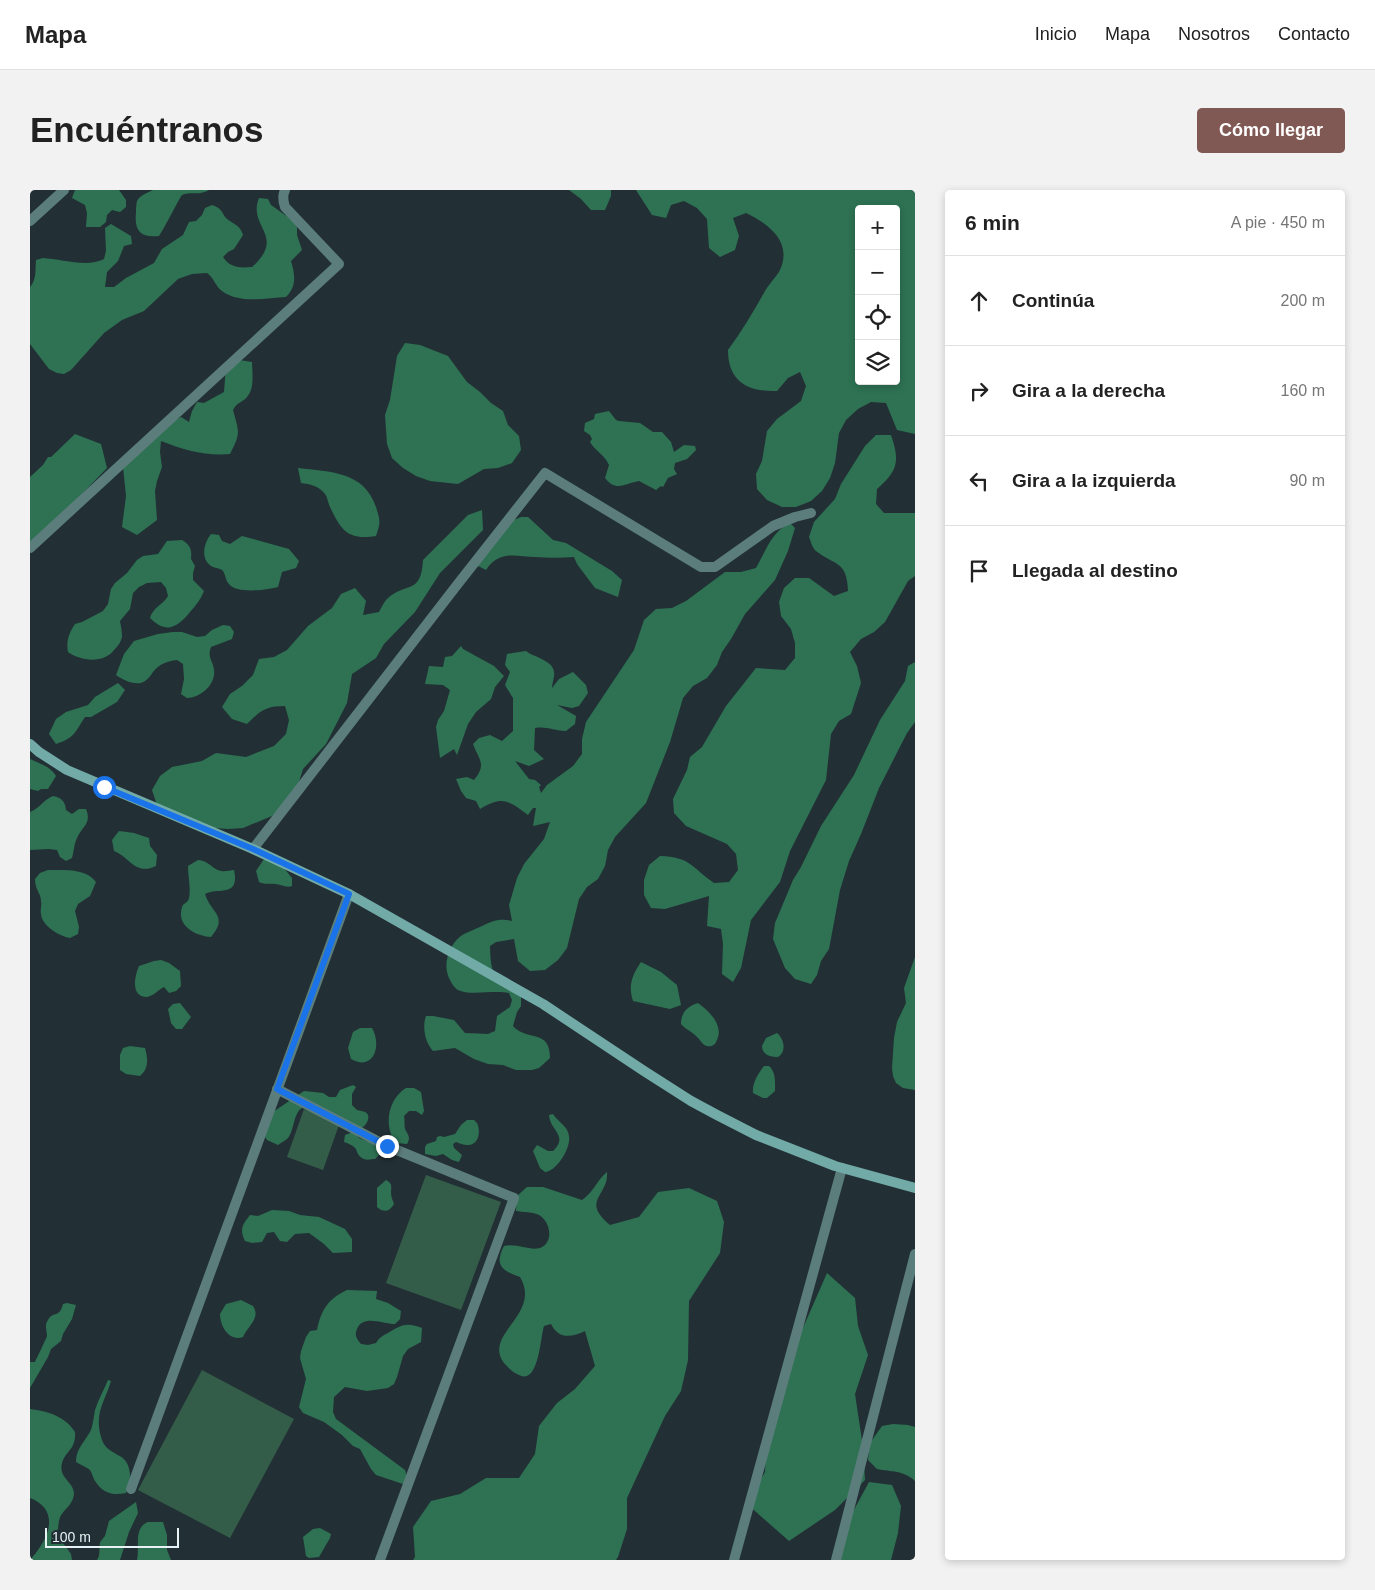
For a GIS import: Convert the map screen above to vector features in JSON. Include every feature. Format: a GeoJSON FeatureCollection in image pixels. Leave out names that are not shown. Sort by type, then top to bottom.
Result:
{"type":"FeatureCollection","features":[{"type":"Feature","properties":{"kind":"street"},"geometry":{"type":"LineString","coordinates":[[30,221],[64,190]]}},
{"type":"Feature","properties":{"kind":"street"},"geometry":{"type":"LineString","coordinates":[[30,548],[339,264],[286,207],[283,202],[285,190]]}},
{"type":"Feature","properties":{"kind":"street"},"geometry":{"type":"LineString","coordinates":[[253,849],[545,473],[700,566],[715,567],[773,526],[794,517],[811,513]]}},
{"type":"Feature","properties":{"kind":"street"},"geometry":{"type":"LineString","coordinates":[[30,744],[39,752],[75,774],[253,849],[349,894],[543,1004],[691,1101],[756,1135],[842,1168],[915,1188]]}},
{"type":"Feature","properties":{"kind":"street"},"geometry":{"type":"LineString","coordinates":[[131,1489],[349,894]]}},
{"type":"Feature","properties":{"kind":"street"},"geometry":{"type":"LineString","coordinates":[[277,1089],[387,1146],[514,1198],[380,1560]]}},
{"type":"Feature","properties":{"kind":"street"},"geometry":{"type":"LineString","coordinates":[[734,1560],[842,1168]]}},
{"type":"Feature","properties":{"kind":"street"},"geometry":{"type":"LineString","coordinates":[[836,1560],[915,1254]]}},
{"type":"Feature","properties":{"kind":"green space"},"geometry":{"type":"Polygon","coordinates":[[[75,190],[119,190],[126,200],[126,207],[120,212],[112,210],[107,215],[106,222],[100,227],[86,227],[87,213],[85,205],[72,198],[75,190]]]}},
{"type":"Feature","properties":{"kind":"green space"},"geometry":{"type":"Polygon","coordinates":[[[153,190],[209,190],[202,193],[182,195],[159,236],[148,236],[138,229],[136,224],[136,207],[138,199],[153,190]]]}},
{"type":"Feature","properties":{"kind":"green space"},"geometry":{"type":"Polygon","coordinates":[[[569,190],[611,190],[611,196],[605,210],[591,210],[569,190]]]}},
{"type":"Feature","properties":{"kind":"green space"},"geometry":{"type":"Polygon","coordinates":[[[636,190],[915,190],[915,434],[897,430],[886,403],[871,402],[858,409],[846,420],[839,433],[835,463],[830,478],[822,491],[811,501],[796,507],[782,507],[767,500],[757,489],[756,474],[762,461],[767,431],[777,419],[801,401],[806,386],[800,372],[788,378],[777,391],[766,391],[748,387],[731,370],[728,350],[779,272],[783,262],[781,243],[771,229],[746,213],[733,218],[739,236],[735,250],[720,257],[709,248],[707,219],[697,208],[684,201],[671,205],[666,218],[652,215],[636,190]]]}},
{"type":"Feature","properties":{"kind":"green space"},"geometry":{"type":"Polygon","coordinates":[[[259,198],[268,199],[271,205],[292,220],[297,227],[297,235],[302,250],[291,261],[294,280],[292,289],[286,297],[236,298],[220,289],[207,273],[192,274],[178,279],[144,311],[122,320],[104,333],[71,370],[64,374],[49,369],[30,344],[30,287],[35,278],[36,260],[43,258],[82,263],[98,262],[104,259],[106,251],[105,228],[111,224],[131,236],[132,244],[124,246],[118,261],[107,272],[105,287],[114,287],[126,278],[154,263],[162,249],[183,235],[189,222],[196,221],[202,215],[205,208],[212,205],[219,208],[227,219],[238,226],[243,235],[234,249],[223,257],[226,261],[236,266],[252,267],[262,256],[266,247],[266,239],[258,217],[259,198]]]}},
{"type":"Feature","properties":{"kind":"green space"},"geometry":{"type":"Polygon","coordinates":[[[405,343],[420,345],[448,356],[467,382],[503,411],[508,425],[519,436],[521,450],[512,463],[498,468],[484,469],[458,484],[430,481],[416,476],[392,458],[387,444],[385,415],[390,400],[397,356],[405,343]]]}},
{"type":"Feature","properties":{"kind":"green space"},"geometry":{"type":"Polygon","coordinates":[[[239,360],[252,362],[253,375],[250,393],[233,410],[238,432],[230,454],[195,452],[161,441],[162,467],[155,491],[157,520],[137,535],[122,527],[126,496],[123,467],[155,431],[181,417],[189,422],[197,402],[204,403],[224,392],[226,366],[239,360]]]}},
{"type":"Feature","properties":{"kind":"green space"},"geometry":{"type":"Polygon","coordinates":[[[609,411],[616,420],[640,423],[653,432],[662,432],[671,442],[674,452],[684,445],[695,446],[696,450],[687,459],[675,463],[674,469],[677,474],[668,478],[663,487],[661,486],[656,490],[639,481],[620,486],[613,485],[605,478],[609,465],[590,442],[592,439],[590,435],[584,431],[585,423],[594,419],[595,414],[609,411]]]}},
{"type":"Feature","properties":{"kind":"green space"},"geometry":{"type":"Polygon","coordinates":[[[75,434],[101,444],[107,468],[30,545],[30,477],[43,465],[48,457],[51,457],[75,434]]]}},
{"type":"Feature","properties":{"kind":"green space"},"geometry":{"type":"Polygon","coordinates":[[[876,435],[891,435],[896,459],[893,471],[877,489],[876,504],[884,513],[915,513],[915,576],[908,581],[885,622],[874,632],[861,639],[850,652],[857,666],[861,683],[851,714],[839,721],[831,734],[826,780],[790,851],[780,882],[751,920],[741,968],[733,982],[722,974],[723,944],[721,929],[707,926],[709,896],[665,909],[651,908],[644,895],[644,880],[649,865],[660,856],[678,858],[685,861],[714,883],[729,882],[738,870],[736,854],[727,844],[686,826],[674,813],[673,799],[687,770],[690,757],[702,747],[726,706],[756,668],[785,670],[795,658],[795,643],[791,629],[781,616],[779,602],[784,588],[795,578],[809,578],[834,596],[848,591],[847,581],[842,569],[839,565],[816,551],[809,537],[814,522],[835,499],[841,484],[865,446],[876,435]]]}},
{"type":"Feature","properties":{"kind":"green space"},"geometry":{"type":"Polygon","coordinates":[[[298,468],[334,473],[354,480],[363,486],[371,495],[376,507],[379,524],[376,536],[359,537],[347,533],[335,517],[323,491],[314,486],[301,483],[298,468]]]}},
{"type":"Feature","properties":{"kind":"green space"},"geometry":{"type":"Polygon","coordinates":[[[482,510],[483,530],[440,573],[415,612],[384,644],[376,658],[352,674],[347,703],[326,744],[303,769],[294,798],[272,816],[243,828],[228,829],[214,828],[157,805],[152,790],[160,776],[172,767],[202,761],[216,753],[246,757],[274,746],[286,734],[289,720],[285,706],[264,710],[247,724],[232,719],[222,707],[230,694],[253,675],[259,659],[274,657],[287,650],[308,626],[332,608],[341,594],[355,588],[366,601],[363,615],[379,612],[387,599],[400,590],[416,583],[422,571],[423,560],[468,515],[482,510]]]}},
{"type":"Feature","properties":{"kind":"green space"},"geometry":{"type":"Polygon","coordinates":[[[521,517],[528,517],[553,540],[566,543],[612,571],[622,580],[618,597],[595,588],[574,557],[550,558],[514,555],[496,559],[486,570],[476,565],[504,524],[521,517]]]}},
{"type":"Feature","properties":{"kind":"green space"},"geometry":{"type":"Polygon","coordinates":[[[790,523],[795,528],[788,551],[775,580],[745,614],[722,652],[717,665],[707,678],[693,686],[683,698],[670,742],[646,803],[615,837],[608,850],[605,866],[598,879],[587,887],[579,899],[567,948],[558,960],[545,970],[530,971],[518,961],[514,939],[496,942],[490,946],[493,971],[500,979],[521,992],[521,1006],[513,1026],[525,1034],[542,1039],[549,1049],[550,1058],[539,1068],[516,1070],[503,1065],[488,1064],[474,1059],[455,1048],[433,1051],[425,1034],[426,1016],[454,1020],[465,1033],[488,1034],[495,1031],[497,1016],[510,1007],[512,1000],[509,993],[468,993],[457,989],[447,972],[447,960],[451,947],[464,934],[493,921],[512,921],[509,905],[517,878],[524,864],[544,839],[550,822],[533,826],[536,808],[533,808],[528,815],[511,803],[506,802],[495,802],[480,809],[476,801],[466,798],[456,779],[467,777],[474,780],[478,775],[481,762],[473,744],[479,738],[490,735],[502,741],[513,731],[513,698],[505,685],[510,672],[505,665],[507,654],[526,651],[550,664],[554,672],[552,688],[559,679],[573,672],[586,685],[588,693],[579,706],[572,708],[557,705],[576,716],[575,724],[566,731],[535,728],[534,750],[544,759],[529,766],[515,761],[529,779],[535,780],[541,785],[539,787],[541,793],[547,785],[573,766],[582,754],[582,739],[586,722],[634,650],[644,620],[656,609],[672,608],[686,601],[725,572],[741,572],[756,568],[778,531],[790,523]]]}},
{"type":"Feature","properties":{"kind":"green space"},"geometry":{"type":"Polygon","coordinates":[[[211,534],[219,535],[222,541],[230,544],[242,536],[289,549],[299,561],[296,568],[282,572],[278,587],[260,590],[238,589],[229,584],[222,570],[211,566],[205,559],[204,550],[211,534]]]}},
{"type":"Feature","properties":{"kind":"green space"},"geometry":{"type":"Polygon","coordinates":[[[182,540],[191,550],[191,559],[195,566],[193,580],[204,591],[198,602],[181,622],[171,627],[166,627],[161,626],[150,618],[153,611],[168,596],[166,588],[161,582],[147,583],[133,593],[130,609],[120,621],[121,641],[109,654],[92,660],[68,652],[68,637],[75,624],[103,611],[108,604],[111,589],[115,583],[127,573],[137,560],[143,556],[158,554],[167,541],[182,540]]]}},
{"type":"Feature","properties":{"kind":"green space"},"geometry":{"type":"Polygon","coordinates":[[[223,625],[230,626],[234,632],[232,639],[211,647],[210,654],[214,676],[206,690],[197,696],[187,698],[181,694],[184,679],[183,664],[177,660],[161,665],[142,683],[130,682],[116,675],[124,654],[134,641],[173,632],[182,632],[197,637],[205,636],[223,625]]]}},
{"type":"Feature","properties":{"kind":"green space"},"geometry":{"type":"Polygon","coordinates":[[[461,646],[463,649],[494,666],[504,676],[495,687],[491,699],[476,712],[468,724],[457,755],[454,749],[440,758],[436,727],[444,711],[450,690],[443,685],[425,684],[429,666],[443,667],[445,657],[452,656],[461,646]]]}},
{"type":"Feature","properties":{"kind":"green space"},"geometry":{"type":"Polygon","coordinates":[[[915,662],[915,722],[907,733],[879,788],[849,861],[840,890],[829,949],[821,961],[817,975],[811,984],[795,979],[785,968],[773,939],[775,923],[793,880],[821,826],[854,775],[880,720],[905,681],[908,666],[915,662]]]}},
{"type":"Feature","properties":{"kind":"green space"},"geometry":{"type":"Polygon","coordinates":[[[118,683],[125,690],[117,702],[91,717],[85,717],[71,737],[56,744],[49,734],[56,719],[66,712],[88,705],[95,697],[118,683]]]}},
{"type":"Feature","properties":{"kind":"green space"},"geometry":{"type":"Polygon","coordinates":[[[30,759],[48,768],[56,776],[48,789],[38,791],[30,789],[30,759]]]}},
{"type":"Feature","properties":{"kind":"green space"},"geometry":{"type":"Polygon","coordinates":[[[53,796],[63,800],[66,810],[72,814],[79,809],[86,809],[88,814],[86,825],[76,840],[72,858],[66,861],[60,857],[57,850],[30,850],[30,812],[53,796]]]}},
{"type":"Feature","properties":{"kind":"green space"},"geometry":{"type":"Polygon","coordinates":[[[119,831],[149,838],[150,846],[157,855],[156,866],[143,869],[114,851],[112,840],[119,831]]]}},
{"type":"Feature","properties":{"kind":"green space"},"geometry":{"type":"Polygon","coordinates":[[[264,859],[283,867],[292,878],[292,886],[286,887],[259,882],[256,871],[264,859]]]}},
{"type":"Feature","properties":{"kind":"green space"},"geometry":{"type":"Polygon","coordinates":[[[198,860],[205,861],[221,871],[234,870],[234,885],[231,888],[205,894],[219,919],[216,930],[211,937],[199,935],[189,929],[182,920],[182,907],[187,902],[190,894],[188,866],[198,860]]]}},
{"type":"Feature","properties":{"kind":"green space"},"geometry":{"type":"Polygon","coordinates":[[[48,870],[81,872],[92,877],[96,882],[90,896],[78,904],[75,911],[79,927],[78,934],[70,938],[52,930],[44,923],[42,918],[41,898],[35,879],[40,873],[48,870]]]}},
{"type":"Feature","properties":{"kind":"green space"},"geometry":{"type":"Polygon","coordinates":[[[915,957],[915,1090],[903,1088],[896,1083],[892,1068],[897,1022],[906,1003],[904,988],[915,957]]]}},
{"type":"Feature","properties":{"kind":"green space"},"geometry":{"type":"Polygon","coordinates":[[[161,960],[180,971],[181,986],[176,991],[169,993],[164,987],[150,996],[141,996],[135,984],[139,966],[161,960]]]}},
{"type":"Feature","properties":{"kind":"green space"},"geometry":{"type":"Polygon","coordinates":[[[641,962],[661,972],[677,985],[681,1005],[670,1009],[633,1001],[632,981],[635,971],[641,962]]]}},
{"type":"Feature","properties":{"kind":"green space"},"geometry":{"type":"Polygon","coordinates":[[[180,1003],[191,1017],[182,1029],[176,1029],[171,1023],[168,1009],[173,1004],[180,1003]]]}},
{"type":"Feature","properties":{"kind":"green space"},"geometry":{"type":"Polygon","coordinates":[[[698,1003],[715,1020],[719,1030],[714,1045],[707,1046],[681,1024],[682,1016],[686,1010],[698,1003]]]}},
{"type":"Feature","properties":{"kind":"green space"},"geometry":{"type":"Polygon","coordinates":[[[360,1028],[372,1028],[375,1035],[376,1049],[374,1055],[365,1062],[351,1059],[348,1048],[353,1032],[360,1028]]]}},
{"type":"Feature","properties":{"kind":"green space"},"geometry":{"type":"Polygon","coordinates":[[[777,1033],[784,1045],[783,1052],[778,1057],[770,1056],[764,1052],[762,1046],[766,1038],[777,1033]]]}},
{"type":"Feature","properties":{"kind":"green space"},"geometry":{"type":"Polygon","coordinates":[[[130,1046],[145,1048],[147,1063],[145,1070],[140,1076],[126,1074],[120,1070],[120,1055],[123,1048],[130,1046]]]}},
{"type":"Feature","properties":{"kind":"green space"},"geometry":{"type":"Polygon","coordinates":[[[764,1066],[771,1068],[775,1081],[775,1091],[767,1098],[753,1093],[754,1082],[764,1066]]]}},
{"type":"Feature","properties":{"kind":"green space"},"geometry":{"type":"Polygon","coordinates":[[[353,1085],[356,1087],[352,1094],[352,1105],[357,1110],[365,1112],[368,1116],[366,1124],[362,1128],[360,1129],[304,1107],[298,1112],[286,1140],[278,1145],[267,1140],[265,1137],[273,1112],[304,1091],[323,1093],[329,1097],[336,1097],[340,1090],[353,1085]]]}},
{"type":"Feature","properties":{"kind":"green space"},"geometry":{"type":"Polygon","coordinates":[[[406,1088],[414,1088],[421,1092],[424,1111],[422,1115],[416,1111],[409,1111],[404,1116],[405,1129],[409,1138],[407,1144],[396,1143],[392,1136],[389,1121],[391,1106],[406,1088]]]}},
{"type":"Feature","properties":{"kind":"green space"},"geometry":{"type":"Polygon","coordinates":[[[304,1109],[340,1122],[323,1170],[287,1157],[304,1109]]]}},
{"type":"Feature","properties":{"kind":"green space"},"geometry":{"type":"Polygon","coordinates":[[[553,1114],[567,1129],[569,1141],[562,1158],[554,1168],[545,1172],[540,1168],[533,1151],[537,1145],[548,1151],[553,1151],[557,1146],[559,1137],[549,1115],[553,1114]]]}},
{"type":"Feature","properties":{"kind":"green space"},"geometry":{"type":"Polygon","coordinates":[[[467,1120],[474,1120],[477,1123],[479,1134],[476,1141],[471,1145],[456,1142],[453,1144],[454,1148],[462,1155],[459,1162],[443,1154],[436,1156],[425,1154],[427,1144],[436,1141],[437,1137],[455,1134],[467,1120]]]}},
{"type":"Feature","properties":{"kind":"green space"},"geometry":{"type":"Polygon","coordinates":[[[353,1132],[359,1138],[380,1146],[380,1154],[375,1159],[364,1159],[359,1156],[353,1146],[344,1142],[345,1135],[353,1132]]]}},
{"type":"Feature","properties":{"kind":"green space"},"geometry":{"type":"Polygon","coordinates":[[[607,1172],[604,1187],[596,1204],[601,1217],[610,1225],[639,1217],[658,1192],[689,1188],[717,1201],[724,1222],[720,1253],[689,1301],[688,1360],[681,1391],[665,1416],[627,1498],[627,1529],[618,1557],[616,1560],[413,1560],[415,1557],[413,1527],[431,1501],[460,1494],[486,1478],[519,1478],[535,1454],[539,1426],[557,1403],[575,1389],[595,1366],[585,1331],[566,1336],[558,1333],[551,1324],[544,1326],[537,1360],[530,1374],[524,1376],[517,1374],[506,1365],[501,1358],[499,1348],[507,1330],[520,1311],[524,1301],[525,1289],[520,1277],[504,1270],[500,1263],[500,1258],[504,1246],[514,1245],[536,1249],[544,1245],[549,1237],[548,1227],[543,1218],[534,1213],[516,1211],[517,1196],[527,1187],[543,1187],[582,1200],[607,1172]]]}},
{"type":"Feature","properties":{"kind":"green space"},"geometry":{"type":"Polygon","coordinates":[[[426,1175],[501,1202],[461,1310],[386,1283],[426,1175]]]}},
{"type":"Feature","properties":{"kind":"green space"},"geometry":{"type":"Polygon","coordinates":[[[386,1180],[391,1185],[394,1204],[390,1209],[384,1211],[377,1207],[377,1188],[386,1180]]]}},
{"type":"Feature","properties":{"kind":"green space"},"geometry":{"type":"Polygon","coordinates":[[[272,1210],[289,1211],[300,1215],[319,1217],[345,1229],[352,1239],[352,1252],[333,1253],[309,1233],[295,1234],[287,1242],[280,1241],[274,1232],[267,1233],[262,1242],[252,1243],[245,1241],[242,1233],[243,1227],[250,1215],[258,1216],[272,1210]]]}},
{"type":"Feature","properties":{"kind":"green space"},"geometry":{"type":"Polygon","coordinates":[[[827,1273],[855,1298],[858,1326],[868,1355],[855,1394],[863,1447],[865,1480],[835,1510],[789,1541],[747,1504],[765,1472],[766,1447],[782,1376],[827,1273]]]}},
{"type":"Feature","properties":{"kind":"green space"},"geometry":{"type":"Polygon","coordinates":[[[347,1290],[377,1291],[376,1299],[388,1303],[401,1311],[400,1319],[395,1324],[368,1321],[360,1324],[356,1335],[361,1344],[376,1343],[383,1336],[404,1325],[422,1328],[421,1342],[408,1349],[403,1356],[394,1384],[388,1388],[367,1391],[345,1387],[334,1397],[333,1412],[336,1419],[405,1470],[407,1477],[403,1484],[376,1475],[360,1449],[353,1446],[324,1422],[303,1413],[299,1407],[306,1379],[300,1358],[306,1337],[310,1331],[317,1330],[323,1311],[330,1301],[347,1290]]]}},
{"type":"Feature","properties":{"kind":"green space"},"geometry":{"type":"Polygon","coordinates":[[[241,1300],[253,1306],[256,1314],[243,1337],[238,1338],[226,1332],[220,1319],[220,1314],[226,1304],[241,1300]]]}},
{"type":"Feature","properties":{"kind":"green space"},"geometry":{"type":"Polygon","coordinates":[[[63,1304],[76,1305],[72,1319],[61,1341],[51,1349],[30,1388],[30,1362],[35,1362],[47,1336],[47,1322],[52,1315],[60,1311],[63,1304]]]}},
{"type":"Feature","properties":{"kind":"green space"},"geometry":{"type":"Polygon","coordinates":[[[202,1370],[294,1419],[230,1538],[138,1490],[202,1370]]]}},
{"type":"Feature","properties":{"kind":"green space"},"geometry":{"type":"Polygon","coordinates":[[[108,1380],[111,1381],[101,1408],[99,1428],[104,1444],[108,1449],[122,1457],[128,1466],[130,1474],[129,1486],[126,1493],[121,1494],[112,1494],[105,1491],[95,1481],[90,1470],[76,1462],[79,1449],[91,1430],[96,1406],[108,1380]]]}},
{"type":"Feature","properties":{"kind":"green space"},"geometry":{"type":"Polygon","coordinates":[[[30,1409],[43,1411],[61,1418],[75,1432],[74,1443],[61,1468],[64,1476],[72,1486],[74,1494],[72,1501],[60,1517],[58,1524],[58,1536],[71,1554],[72,1560],[30,1560],[44,1540],[49,1526],[49,1519],[44,1507],[30,1498],[30,1409]]]}},
{"type":"Feature","properties":{"kind":"green space"},"geometry":{"type":"Polygon","coordinates":[[[893,1424],[915,1427],[915,1481],[902,1473],[877,1469],[868,1460],[870,1443],[882,1426],[893,1424]]]}},
{"type":"Feature","properties":{"kind":"green space"},"geometry":{"type":"Polygon","coordinates":[[[869,1482],[892,1485],[901,1506],[898,1533],[891,1560],[838,1560],[841,1534],[869,1482]]]}},
{"type":"Feature","properties":{"kind":"green space"},"geometry":{"type":"Polygon","coordinates":[[[136,1502],[138,1513],[129,1532],[120,1560],[97,1560],[100,1542],[105,1536],[109,1521],[136,1502]]]}},
{"type":"Feature","properties":{"kind":"green space"},"geometry":{"type":"Polygon","coordinates":[[[148,1522],[163,1522],[167,1535],[167,1550],[171,1560],[137,1560],[140,1529],[148,1522]]]}},
{"type":"Feature","properties":{"kind":"green space"},"geometry":{"type":"Polygon","coordinates":[[[320,1528],[331,1534],[330,1538],[319,1557],[309,1558],[306,1556],[303,1537],[313,1529],[320,1528]]]}},
{"type":"Feature","properties":{"kind":"route"},"geometry":{"type":"LineString","coordinates":[[104,787],[253,849],[349,894],[277,1089],[387,1146]]}}]}
